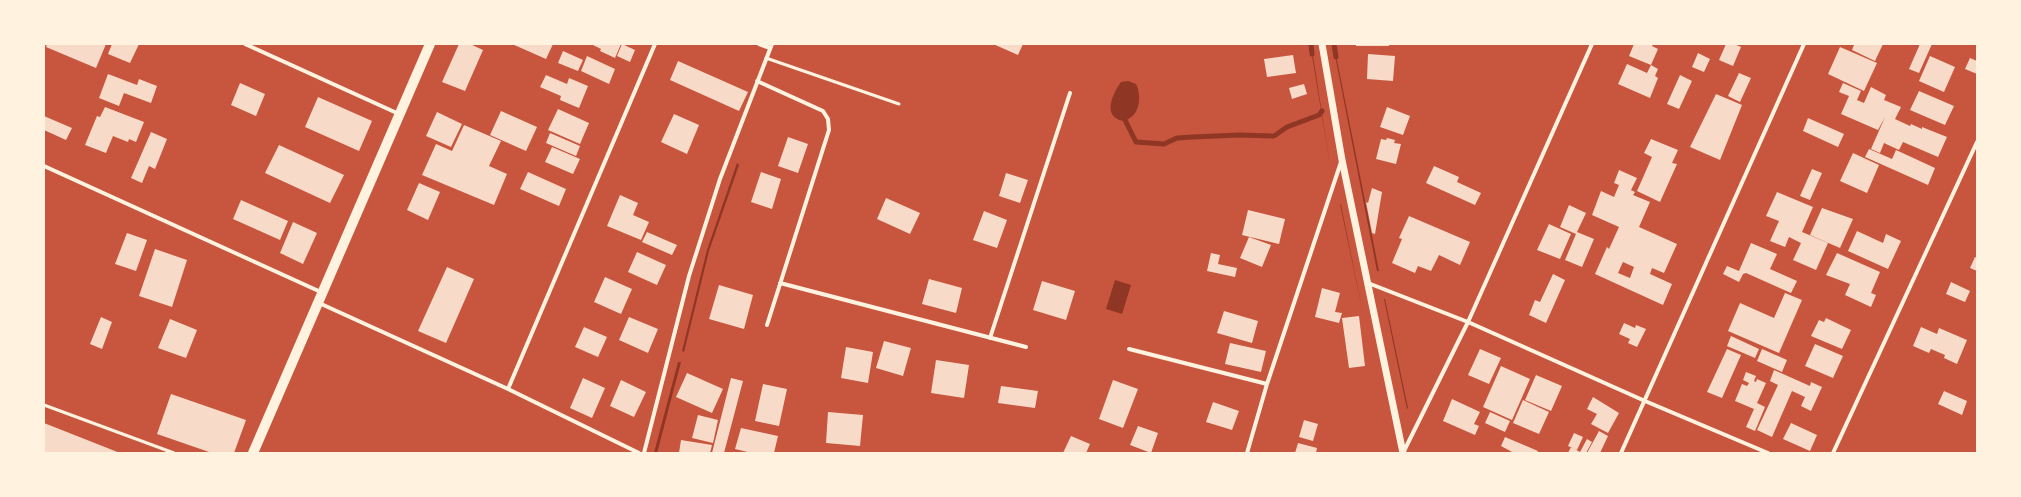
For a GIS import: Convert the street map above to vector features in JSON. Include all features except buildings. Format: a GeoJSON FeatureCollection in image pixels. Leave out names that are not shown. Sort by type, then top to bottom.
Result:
{"type":"FeatureCollection","features":[{"type":"Feature","properties":{"kind":"main road"},"geometry":{"type":"LineString","coordinates":[[253,453],[430,44]]}},
{"type":"Feature","properties":{"kind":"street"},"geometry":{"type":"LineString","coordinates":[[245,44],[400,114]]}},
{"type":"Feature","properties":{"kind":"street"},"geometry":{"type":"LineString","coordinates":[[508,389],[656,44]]}},
{"type":"Feature","properties":{"kind":"street"},"geometry":{"type":"LineString","coordinates":[[644,453],[689,276],[720,179],[771,46],[759,44]]}},
{"type":"Feature","properties":{"kind":"street"},"geometry":{"type":"LineString","coordinates":[[1322,44],[1342,160],[1403,453]]}},
{"type":"Feature","properties":{"kind":"street"},"geometry":{"type":"LineString","coordinates":[[1403,453],[1468,322],[1592,44]]}},
{"type":"Feature","properties":{"kind":"street"},"geometry":{"type":"LineString","coordinates":[[1622,453],[1804,44]]}},
{"type":"Feature","properties":{"kind":"street"},"geometry":{"type":"LineString","coordinates":[[758,81],[824,111],[829,130],[767,325]]}},
{"type":"Feature","properties":{"kind":"street"},"geometry":{"type":"LineString","coordinates":[[990,338],[1070,93]]}},
{"type":"Feature","properties":{"kind":"street"},"geometry":{"type":"LineString","coordinates":[[1833,453],[1977,142]]}},
{"type":"Feature","properties":{"kind":"street"},"geometry":{"type":"LineString","coordinates":[[1247,453],[1267,384],[1342,160]]}},
{"type":"Feature","properties":{"kind":"street"},"geometry":{"type":"LineString","coordinates":[[44,166],[323,293]]}},
{"type":"Feature","properties":{"kind":"street"},"geometry":{"type":"LineString","coordinates":[[780,283],[1026,347]]}},
{"type":"Feature","properties":{"kind":"street"},"geometry":{"type":"LineString","coordinates":[[1368,283],[1468,322],[1645,401],[1768,453]]}},
{"type":"Feature","properties":{"kind":"street"},"geometry":{"type":"LineString","coordinates":[[319,303],[508,389],[639,453]]}},
{"type":"Feature","properties":{"kind":"street"},"geometry":{"type":"LineString","coordinates":[[1129,349],[1267,384]]}},
{"type":"Feature","properties":{"kind":"lane"},"geometry":{"type":"LineString","coordinates":[[766,58],[899,104]]}},
{"type":"Feature","properties":{"kind":"lane"},"geometry":{"type":"LineString","coordinates":[[44,405],[174,453]]}},
{"type":"Feature","properties":{"kind":"shaded area"},"geometry":{"type":"Polygon","coordinates":[[[1311,49],[1312,49],[1330,165],[1311,49]]]}},
{"type":"Feature","properties":{"kind":"shaded area"},"geometry":{"type":"Polygon","coordinates":[[[1335,50],[1379,271],[1377,271],[1335,50]]]}},
{"type":"Feature","properties":{"kind":"shaded area"},"geometry":{"type":"Polygon","coordinates":[[[1128,81],[1136,84],[1138,89],[1139,99],[1137,110],[1130,118],[1120,120],[1113,115],[1111,111],[1112,100],[1121,82],[1128,81]]]}},
{"type":"Feature","properties":{"kind":"shaded area"},"geometry":{"type":"Polygon","coordinates":[[[737,163],[739,165],[709,251],[684,352],[682,351],[707,250],[737,163]]]}},
{"type":"Feature","properties":{"kind":"shaded area"},"geometry":{"type":"Polygon","coordinates":[[[1340,204],[1341,205],[1364,318],[1340,204]]]}},
{"type":"Feature","properties":{"kind":"shaded area"},"geometry":{"type":"Polygon","coordinates":[[[1115,280],[1131,285],[1122,314],[1106,309],[1115,280]]]}},
{"type":"Feature","properties":{"kind":"shaded area"},"geometry":{"type":"Polygon","coordinates":[[[1384,299],[1408,408],[1407,409],[1384,299]]]}},
{"type":"Feature","properties":{"kind":"shaded area"},"geometry":{"type":"Polygon","coordinates":[[[678,362],[681,362],[657,453],[654,453],[678,362]]]}},
{"type":"Feature","properties":{"kind":"waterway"},"geometry":{"type":"LineString","coordinates":[[1311,44],[1312,54]]}},
{"type":"Feature","properties":{"kind":"waterway"},"geometry":{"type":"LineString","coordinates":[[1334,44],[1336,57]]}},
{"type":"Feature","properties":{"kind":"waterway"},"geometry":{"type":"LineString","coordinates":[[1125,120],[1136,142],[1164,144],[1177,138],[1239,135],[1274,136],[1287,127],[1319,115],[1322,111]]}}]}
